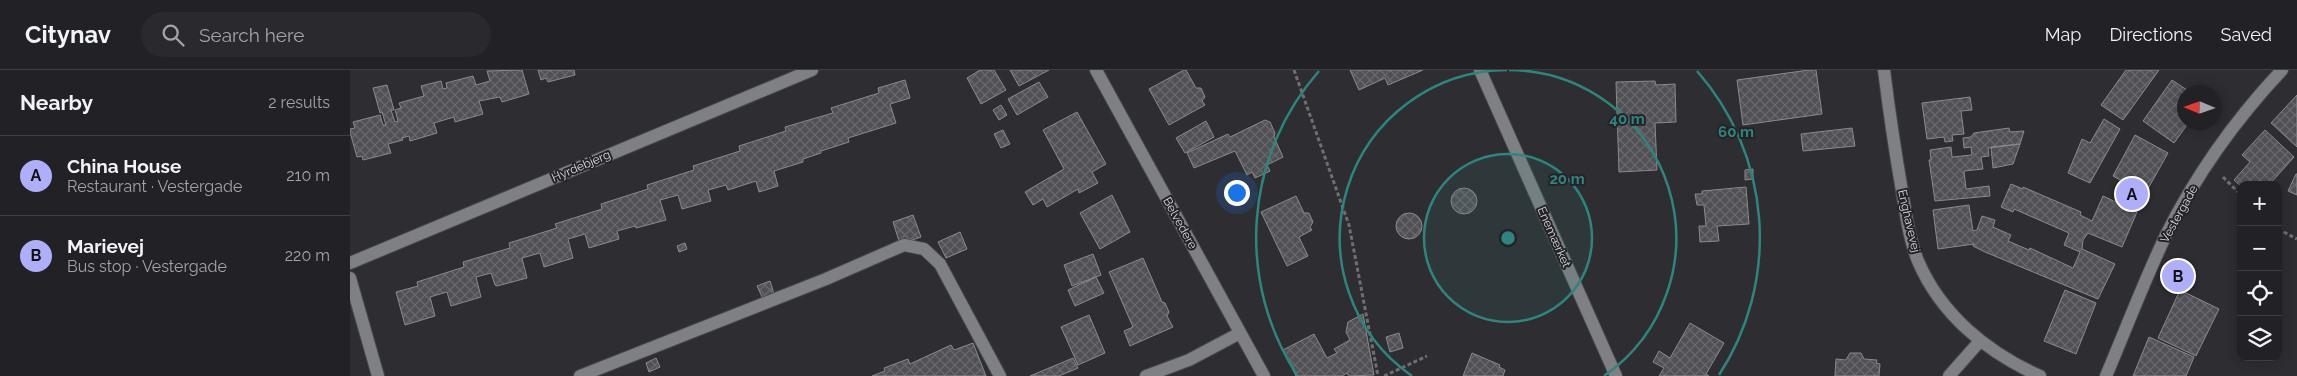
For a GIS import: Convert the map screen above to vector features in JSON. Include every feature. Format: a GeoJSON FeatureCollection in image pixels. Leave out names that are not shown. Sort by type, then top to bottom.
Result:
{"type":"FeatureCollection","features":[{"type":"Feature","properties":{"kind":"street","name":"Hyrdebjerg"},"geometry":{"type":"LineString","coordinates":[[350,263],[812,70]]}},
{"type":"Feature","properties":{"kind":"street","name":"Belvedere"},"geometry":{"type":"LineString","coordinates":[[1096,70],[1264,376]]}},
{"type":"Feature","properties":{"kind":"street","name":"Enemærket"},"geometry":{"type":"LineString","coordinates":[[1480,70],[1616,376]]}},
{"type":"Feature","properties":{"kind":"street","name":"Enghavevej"},"geometry":{"type":"LineString","coordinates":[[1884,70],[1910,234],[1918,261],[1932,287],[1955,317],[1980,341],[2017,371],[2040,376]]}},
{"type":"Feature","properties":{"kind":"street","name":"Vestergade"},"geometry":{"type":"LineString","coordinates":[[2106,376],[2166,235],[2186,199],[2227,136],[2250,106],[2282,70]]}},
{"type":"Feature","properties":{"kind":"street"},"geometry":{"type":"LineString","coordinates":[[580,376],[826,279],[904,245],[924,248],[940,264],[1000,376]]}},
{"type":"Feature","properties":{"kind":"street"},"geometry":{"type":"LineString","coordinates":[[350,278],[378,376]]}},
{"type":"Feature","properties":{"kind":"street"},"geometry":{"type":"LineString","coordinates":[[1146,376],[1189,360],[1240,333]]}},
{"type":"Feature","properties":{"kind":"street"},"geometry":{"type":"LineString","coordinates":[[1949,376],[1980,341]]}},
{"type":"Feature","properties":{"kind":"path"},"geometry":{"type":"LineString","coordinates":[[1294,70],[1349,225],[1378,376]]}},
{"type":"Feature","properties":{"kind":"path"},"geometry":{"type":"LineString","coordinates":[[2282,231],[2297,239]]}},
{"type":"Feature","properties":{"kind":"path"},"geometry":{"type":"LineString","coordinates":[[1384,376],[1427,356]]}},
{"type":"Feature","properties":{"kind":"building"},"geometry":{"type":"Polygon","coordinates":[[[522,70],[529,94],[502,102],[500,97],[479,101],[483,114],[455,122],[454,117],[434,123],[437,133],[410,141],[409,136],[402,138],[403,140],[388,144],[391,153],[363,160],[362,156],[357,157],[350,132],[350,129],[355,128],[353,122],[380,115],[383,125],[386,125],[382,112],[380,113],[373,88],[387,85],[394,110],[391,110],[395,122],[398,121],[395,110],[401,108],[399,103],[424,96],[421,86],[441,81],[443,89],[447,88],[446,83],[473,76],[476,85],[490,81],[487,71],[522,70]]]}},
{"type":"Feature","properties":{"kind":"building"},"geometry":{"type":"Polygon","coordinates":[[[538,70],[574,70],[575,75],[548,82],[546,78],[541,80],[538,70]]]}},
{"type":"Feature","properties":{"kind":"building"},"geometry":{"type":"Polygon","coordinates":[[[980,70],[994,70],[1006,90],[981,104],[967,78],[980,70]]]}},
{"type":"Feature","properties":{"kind":"building"},"geometry":{"type":"Polygon","coordinates":[[[1010,70],[1049,70],[1019,86],[1010,70]]]}},
{"type":"Feature","properties":{"kind":"building"},"geometry":{"type":"Polygon","coordinates":[[[1186,70],[1196,88],[1201,88],[1205,97],[1202,101],[1205,105],[1169,125],[1149,89],[1186,70]]]}},
{"type":"Feature","properties":{"kind":"building"},"geometry":{"type":"Polygon","coordinates":[[[1350,70],[1423,70],[1388,85],[1385,78],[1359,90],[1350,70]]]}},
{"type":"Feature","properties":{"kind":"building"},"geometry":{"type":"Polygon","coordinates":[[[1816,70],[1822,114],[1743,125],[1737,80],[1816,70]]]}},
{"type":"Feature","properties":{"kind":"building"},"geometry":{"type":"Polygon","coordinates":[[[2126,70],[2159,70],[2123,120],[2101,105],[2126,70]]]}},
{"type":"Feature","properties":{"kind":"building"},"geometry":{"type":"Polygon","coordinates":[[[905,80],[910,98],[890,104],[896,123],[848,138],[849,142],[821,151],[821,153],[803,159],[803,162],[774,171],[778,186],[759,192],[756,181],[728,190],[726,185],[708,190],[711,201],[682,209],[678,195],[660,200],[666,220],[617,231],[619,239],[589,248],[585,234],[568,239],[573,258],[544,267],[540,253],[522,258],[527,278],[497,286],[491,273],[476,277],[481,297],[451,306],[447,292],[430,297],[435,316],[405,325],[396,292],[418,286],[417,282],[464,267],[463,262],[510,248],[509,243],[557,228],[555,224],[602,209],[601,204],[648,189],[647,185],[694,170],[693,166],[740,151],[739,146],[786,131],[785,127],[833,113],[831,108],[879,93],[878,88],[905,80]]]}},
{"type":"Feature","properties":{"kind":"building"},"geometry":{"type":"Polygon","coordinates":[[[2172,80],[2180,85],[2177,85],[2177,130],[2183,130],[2174,143],[2143,121],[2172,80]]]}},
{"type":"Feature","properties":{"kind":"building"},"geometry":{"type":"Polygon","coordinates":[[[1655,81],[1656,85],[1675,84],[1676,122],[1655,123],[1657,170],[1619,172],[1616,82],[1655,81]]]}},
{"type":"Feature","properties":{"kind":"building"},"geometry":{"type":"Polygon","coordinates":[[[1039,82],[1048,97],[1017,115],[1008,99],[1039,82]]]}},
{"type":"Feature","properties":{"kind":"building"},"geometry":{"type":"Polygon","coordinates":[[[2297,95],[2297,147],[2271,123],[2297,95]]]}},
{"type":"Feature","properties":{"kind":"building"},"geometry":{"type":"Polygon","coordinates":[[[1970,97],[1972,110],[1961,111],[1964,134],[1952,135],[1953,141],[1945,142],[1944,137],[1927,139],[1922,103],[1970,97]]]}},
{"type":"Feature","properties":{"kind":"building"},"geometry":{"type":"Polygon","coordinates":[[[1001,105],[1007,115],[999,120],[993,110],[1001,105]]]}},
{"type":"Feature","properties":{"kind":"building"},"geometry":{"type":"Polygon","coordinates":[[[1077,112],[1106,164],[1092,172],[1098,183],[1079,193],[1078,189],[1047,207],[1043,199],[1033,205],[1025,192],[1064,169],[1043,130],[1077,112]]]}},
{"type":"Feature","properties":{"kind":"building"},"geometry":{"type":"Polygon","coordinates":[[[2104,119],[2120,129],[2090,183],[2068,173],[2082,139],[2090,143],[2104,119]]]}},
{"type":"Feature","properties":{"kind":"building"},"geometry":{"type":"Polygon","coordinates":[[[1265,120],[1270,122],[1283,157],[1267,165],[1270,171],[1255,178],[1252,172],[1247,175],[1235,151],[1194,168],[1187,153],[1228,134],[1230,137],[1265,120]]]}},
{"type":"Feature","properties":{"kind":"building"},"geometry":{"type":"Polygon","coordinates":[[[1206,121],[1214,137],[1185,153],[1176,138],[1206,121]]]}},
{"type":"Feature","properties":{"kind":"building"},"geometry":{"type":"Polygon","coordinates":[[[1852,128],[1855,146],[1803,151],[1801,134],[1852,128]]]}},
{"type":"Feature","properties":{"kind":"building"},"geometry":{"type":"Polygon","coordinates":[[[2009,128],[2010,132],[2024,131],[2020,144],[1988,148],[1989,156],[1981,157],[1983,169],[1964,171],[1966,189],[1989,186],[1990,196],[1935,201],[1929,160],[1931,160],[1930,150],[1951,147],[1952,157],[1972,155],[1971,147],[1964,148],[1963,138],[1971,137],[1974,133],[2009,128]]]}},
{"type":"Feature","properties":{"kind":"building"},"geometry":{"type":"Polygon","coordinates":[[[1003,130],[1010,144],[1001,148],[994,134],[1003,130]]]}},
{"type":"Feature","properties":{"kind":"building"},"geometry":{"type":"Polygon","coordinates":[[[2265,130],[2294,157],[2273,181],[2237,181],[2237,183],[2234,180],[2250,162],[2242,155],[2265,130]]]}},
{"type":"Feature","properties":{"kind":"building"},"geometry":{"type":"Polygon","coordinates":[[[2135,135],[2168,153],[2145,194],[2113,176],[2135,135]]]}},
{"type":"Feature","properties":{"kind":"building"},"geometry":{"type":"Polygon","coordinates":[[[2020,144],[2013,164],[1993,168],[1991,147],[2020,144]]]}},
{"type":"Feature","properties":{"kind":"building"},"geometry":{"type":"Polygon","coordinates":[[[1753,169],[1753,179],[1745,180],[1745,170],[1753,169]]]}},
{"type":"Feature","properties":{"kind":"building"},"geometry":{"type":"Polygon","coordinates":[[[2297,174],[2297,195],[2288,191],[2297,174]]]}},
{"type":"Feature","properties":{"kind":"building"},"geometry":{"type":"Polygon","coordinates":[[[2011,184],[2023,189],[2023,187],[2081,212],[2080,215],[2092,221],[2103,196],[2137,212],[2122,247],[2088,233],[2083,240],[2082,249],[2115,264],[2098,299],[1985,252],[1973,246],[1974,244],[1938,249],[1933,210],[1969,205],[1973,231],[1977,230],[1982,216],[1995,220],[1993,227],[2011,235],[2008,241],[2029,250],[2030,248],[2073,268],[2080,252],[2064,245],[2069,233],[2014,209],[2013,212],[2001,207],[2011,184]]]}},
{"type":"Feature","properties":{"kind":"building"},"geometry":{"type":"Polygon","coordinates":[[[1746,187],[1749,224],[1717,226],[1719,241],[1700,242],[1699,226],[1706,226],[1704,205],[1697,205],[1695,194],[1702,194],[1702,191],[1746,187]]]}},
{"type":"Feature","properties":{"kind":"building"},"geometry":{"type":"Polygon","coordinates":[[[1464,188],[1473,192],[1477,201],[1473,210],[1464,214],[1455,210],[1451,201],[1455,192],[1464,188]]]}},
{"type":"Feature","properties":{"kind":"building"},"geometry":{"type":"Polygon","coordinates":[[[1112,195],[1130,232],[1100,249],[1080,213],[1112,195]]]}},
{"type":"Feature","properties":{"kind":"building"},"geometry":{"type":"Polygon","coordinates":[[[1296,196],[1304,213],[1309,213],[1313,222],[1310,227],[1312,230],[1299,237],[1308,256],[1287,266],[1261,212],[1296,196]]]}},
{"type":"Feature","properties":{"kind":"building"},"geometry":{"type":"Polygon","coordinates":[[[1409,213],[1418,217],[1422,226],[1418,235],[1409,239],[1400,235],[1396,226],[1400,217],[1409,213]]]}},
{"type":"Feature","properties":{"kind":"building"},"geometry":{"type":"Polygon","coordinates":[[[913,215],[921,237],[900,244],[893,222],[913,215]]]}},
{"type":"Feature","properties":{"kind":"building"},"geometry":{"type":"Polygon","coordinates":[[[960,232],[967,249],[946,258],[938,242],[960,232]]]}},
{"type":"Feature","properties":{"kind":"building"},"geometry":{"type":"Polygon","coordinates":[[[685,243],[687,249],[679,252],[677,246],[685,243]]]}},
{"type":"Feature","properties":{"kind":"building"},"geometry":{"type":"Polygon","coordinates":[[[1093,254],[1101,275],[1072,286],[1064,265],[1093,254]]]}},
{"type":"Feature","properties":{"kind":"building"},"geometry":{"type":"Polygon","coordinates":[[[1143,258],[1162,302],[1165,303],[1169,312],[1167,316],[1173,327],[1130,346],[1124,331],[1133,327],[1109,272],[1143,258]]]}},
{"type":"Feature","properties":{"kind":"building"},"geometry":{"type":"Polygon","coordinates":[[[1096,277],[1104,293],[1075,306],[1068,290],[1096,277]]]}},
{"type":"Feature","properties":{"kind":"building"},"geometry":{"type":"Polygon","coordinates":[[[770,281],[774,294],[763,299],[757,286],[770,281]]]}},
{"type":"Feature","properties":{"kind":"building"},"geometry":{"type":"Polygon","coordinates":[[[2065,290],[2096,303],[2076,354],[2044,341],[2065,290]]]}},
{"type":"Feature","properties":{"kind":"building"},"geometry":{"type":"Polygon","coordinates":[[[2180,290],[2219,309],[2196,356],[2158,338],[2180,290]]]}},
{"type":"Feature","properties":{"kind":"building"},"geometry":{"type":"Polygon","coordinates":[[[1363,314],[1374,375],[1349,376],[1347,373],[1342,376],[1296,376],[1283,350],[1314,334],[1327,358],[1337,353],[1334,349],[1350,340],[1346,332],[1348,322],[1363,314]]]}},
{"type":"Feature","properties":{"kind":"building"},"geometry":{"type":"Polygon","coordinates":[[[1089,315],[1105,353],[1078,365],[1061,327],[1089,315]]]}},
{"type":"Feature","properties":{"kind":"building"},"geometry":{"type":"Polygon","coordinates":[[[1690,323],[1724,343],[1706,374],[1709,376],[1659,376],[1664,368],[1653,362],[1659,351],[1670,358],[1690,323]]]}},
{"type":"Feature","properties":{"kind":"building"},"geometry":{"type":"Polygon","coordinates":[[[1399,333],[1403,348],[1390,352],[1386,337],[1399,333]]]}},
{"type":"Feature","properties":{"kind":"building"},"geometry":{"type":"Polygon","coordinates":[[[2149,337],[2194,357],[2186,376],[2133,376],[2149,337]]]}},
{"type":"Feature","properties":{"kind":"building"},"geometry":{"type":"Polygon","coordinates":[[[973,343],[986,376],[872,376],[885,371],[884,368],[908,359],[910,364],[951,345],[954,350],[973,343]]]}},
{"type":"Feature","properties":{"kind":"building"},"geometry":{"type":"Polygon","coordinates":[[[1472,353],[1500,365],[1499,367],[1505,370],[1503,376],[1463,376],[1472,353]]]}},
{"type":"Feature","properties":{"kind":"building"},"geometry":{"type":"Polygon","coordinates":[[[1850,353],[1861,353],[1864,359],[1877,360],[1876,363],[1880,364],[1879,376],[1835,376],[1836,359],[1846,360],[1850,353]]]}},
{"type":"Feature","properties":{"kind":"building"},"geometry":{"type":"Polygon","coordinates":[[[656,358],[660,367],[649,372],[646,363],[656,358]]]}},
{"type":"Feature","properties":{"kind":"building"},"geometry":{"type":"Polygon","coordinates":[[[1073,358],[1078,368],[1059,376],[1030,376],[1073,358]]]}},
{"type":"Feature","properties":{"kind":"place","name":"China House"},"geometry":{"type":"Point","coordinates":[2132,194]}},
{"type":"Feature","properties":{"kind":"place","name":"Marievej"},"geometry":{"type":"Point","coordinates":[2178,276]}}]}
